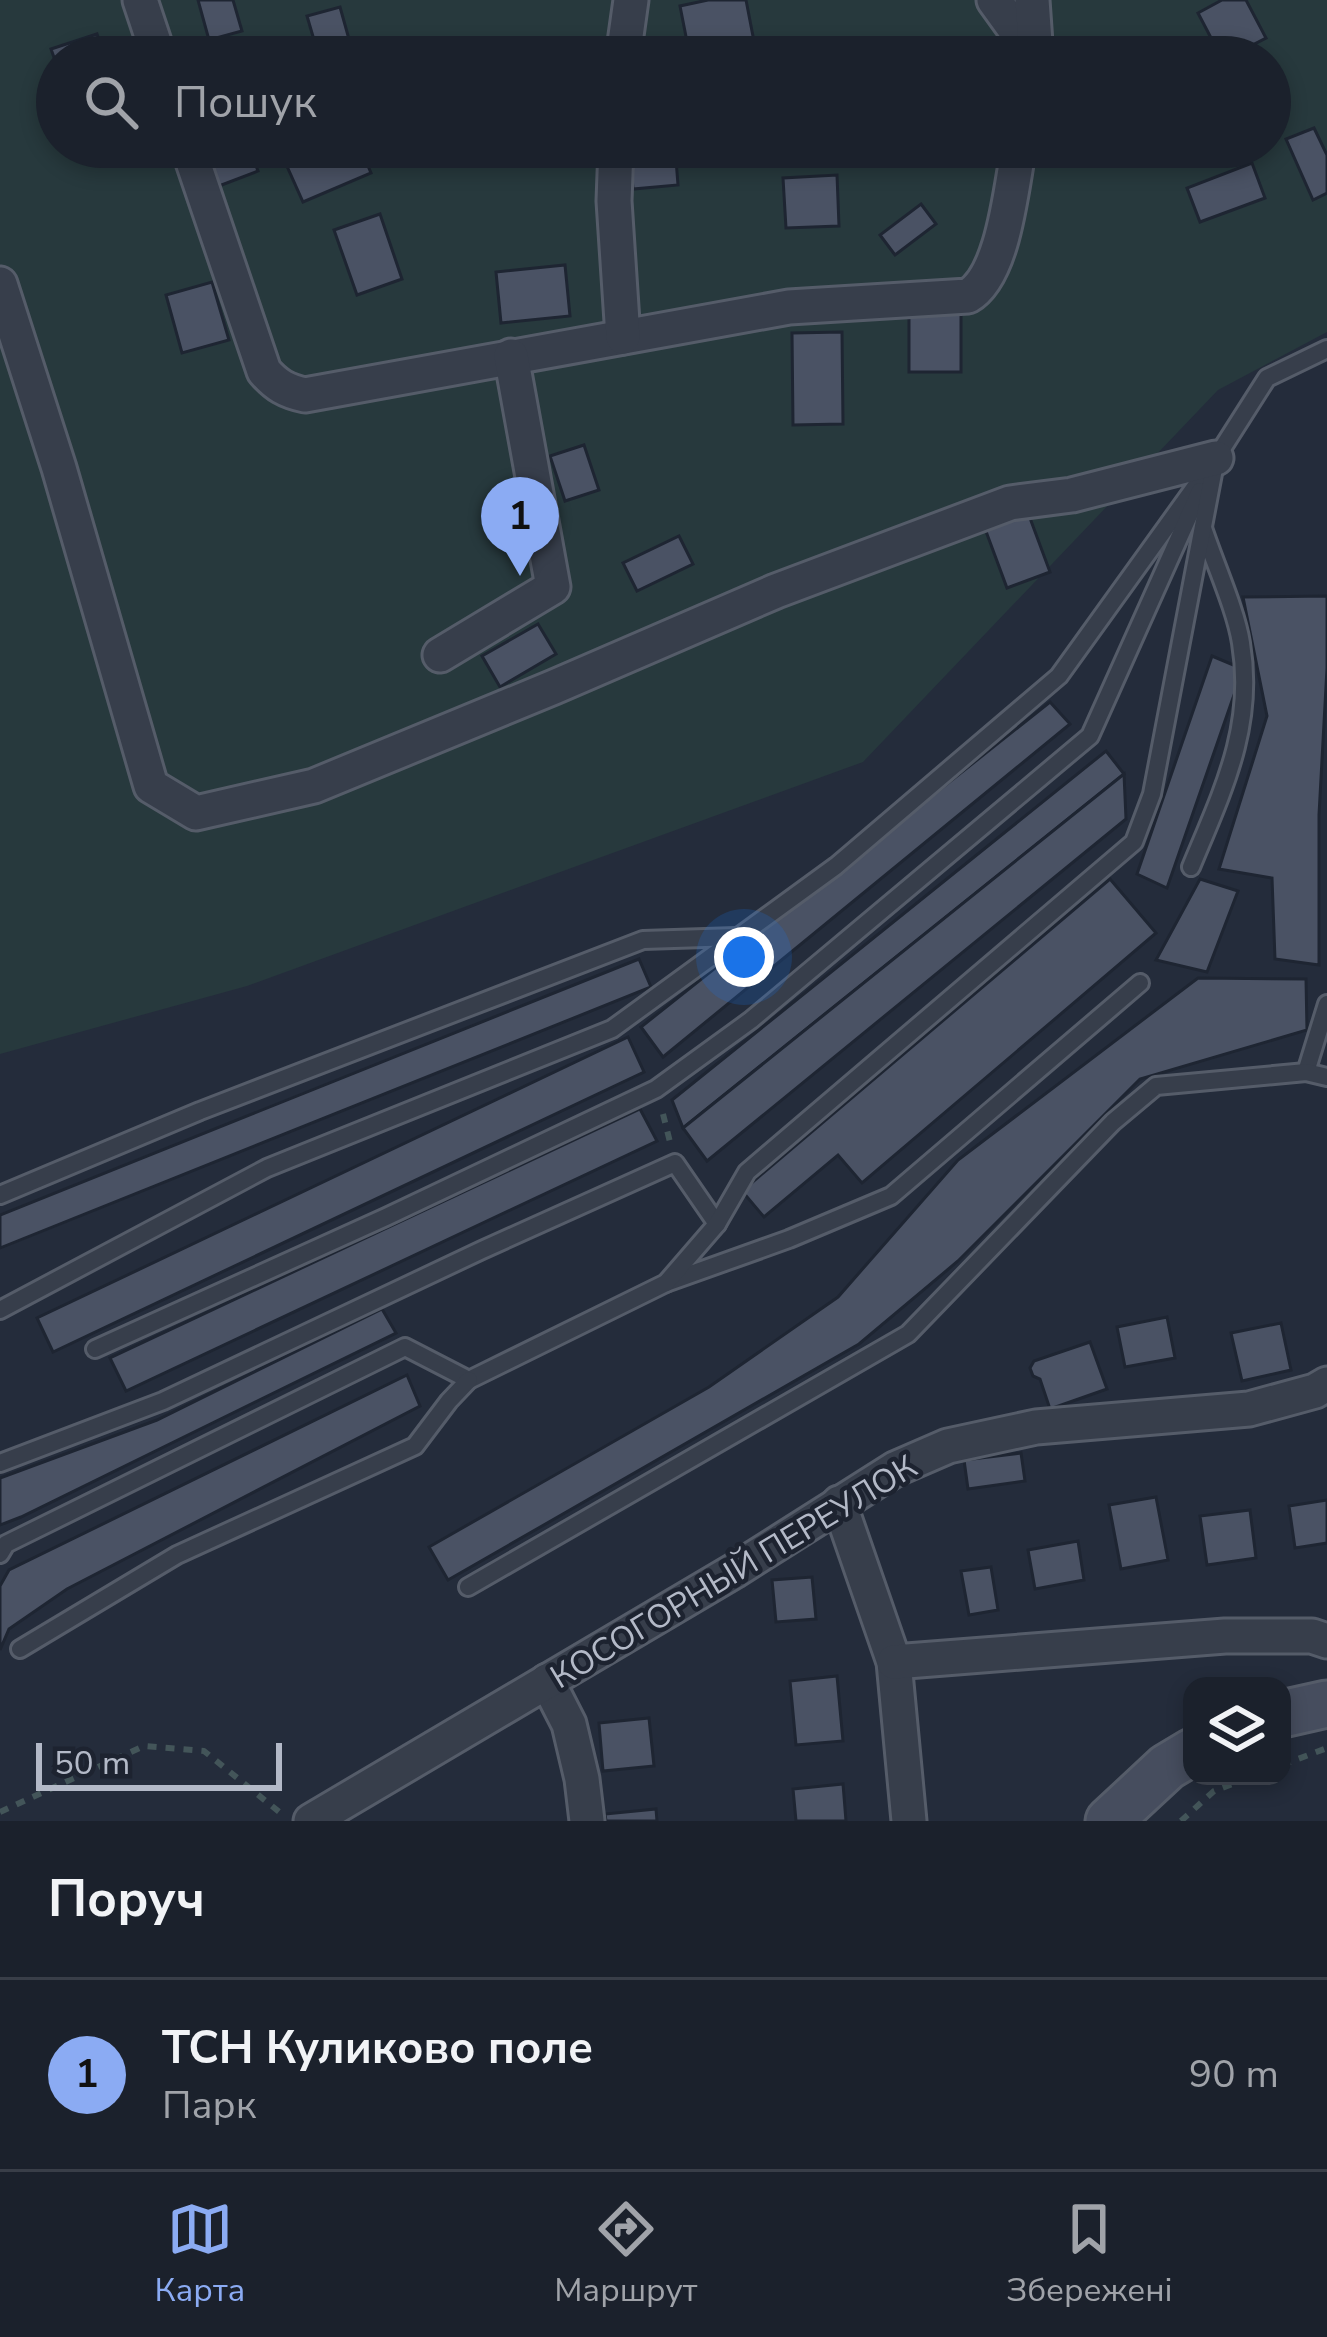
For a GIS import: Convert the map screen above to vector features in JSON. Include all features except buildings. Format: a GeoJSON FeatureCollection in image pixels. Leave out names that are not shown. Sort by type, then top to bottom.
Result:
{"type":"FeatureCollection","features":[{"type":"Feature","properties":{"kind":"main road"},"geometry":{"type":"LineString","coordinates":[[1291,1712],[1327,1703]]}},
{"type":"Feature","properties":{"kind":"main road"},"geometry":{"type":"LineString","coordinates":[[1108,1821],[1183,1757]]}},
{"type":"Feature","properties":{"kind":"street"},"geometry":{"type":"LineString","coordinates":[[140,0],[152,36]]}},
{"type":"Feature","properties":{"kind":"street"},"geometry":{"type":"LineString","coordinates":[[625,36],[631,0]]}},
{"type":"Feature","properties":{"kind":"street"},"geometry":{"type":"LineString","coordinates":[[994,0],[1021,36]]}},
{"type":"Feature","properties":{"kind":"street"},"geometry":{"type":"LineString","coordinates":[[1033,0],[1035,36]]}},
{"type":"Feature","properties":{"kind":"street"},"geometry":{"type":"LineString","coordinates":[[195,168],[264,371],[289,392],[304,395],[789,307],[968,296],[984,284],[997,259],[1014,168]]}},
{"type":"Feature","properties":{"kind":"street"},"geometry":{"type":"LineString","coordinates":[[615,168],[623,337]]}},
{"type":"Feature","properties":{"kind":"street"},"geometry":{"type":"LineString","coordinates":[[0,284],[151,786],[196,813],[314,786],[776,591],[1010,503],[1072,495],[1216,458]]}},
{"type":"Feature","properties":{"kind":"street"},"geometry":{"type":"LineString","coordinates":[[440,655],[554,587],[511,356]]}},
{"type":"Feature","properties":{"kind":"street","name":"КОСОГОРНЫЙ ПЕРЕУЛОК"},"geometry":{"type":"LineString","coordinates":[[310,1821],[734,1571],[895,1469],[948,1446],[1036,1427],[1249,1409],[1327,1384]]}},
{"type":"Feature","properties":{"kind":"street"},"geometry":{"type":"LineString","coordinates":[[839,1503],[894,1662],[909,1821]]}},
{"type":"Feature","properties":{"kind":"street"},"geometry":{"type":"LineString","coordinates":[[894,1662],[1225,1636],[1312,1636],[1327,1641]]}},
{"type":"Feature","properties":{"kind":"street"},"geometry":{"type":"LineString","coordinates":[[547,1681],[569,1724],[587,1821]]}},
{"type":"Feature","properties":{"kind":"lane"},"geometry":{"type":"LineString","coordinates":[[0,1310],[267,1168],[612,1029],[836,866],[1059,676],[1216,458],[1267,378],[1327,349]]}},
{"type":"Feature","properties":{"kind":"lane"},"geometry":{"type":"LineString","coordinates":[[666,1283],[717,1224],[747,1172],[1134,842],[1152,794],[1216,458]]}},
{"type":"Feature","properties":{"kind":"lane"},"geometry":{"type":"LineString","coordinates":[[95,1349],[656,1089],[751,1020],[1090,736],[1216,458]]}},
{"type":"Feature","properties":{"kind":"lane"},"geometry":{"type":"LineString","coordinates":[[1191,867],[1233,765],[1245,702],[1241,641],[1202,527]]}},
{"type":"Feature","properties":{"kind":"lane"},"geometry":{"type":"LineString","coordinates":[[0,1195],[200,1111],[644,940],[737,937]]}},
{"type":"Feature","properties":{"kind":"lane"},"geometry":{"type":"LineString","coordinates":[[20,1649],[177,1556],[415,1446],[470,1380],[666,1283],[891,1196],[1140,983]]}},
{"type":"Feature","properties":{"kind":"lane"},"geometry":{"type":"LineString","coordinates":[[1306,1072],[1327,1004]]}},
{"type":"Feature","properties":{"kind":"lane"},"geometry":{"type":"LineString","coordinates":[[468,1587],[908,1334],[1113,1122],[1156,1086],[1306,1072],[1327,1077]]}},
{"type":"Feature","properties":{"kind":"lane"},"geometry":{"type":"LineString","coordinates":[[0,1463],[163,1401],[675,1163],[717,1224]]}},
{"type":"Feature","properties":{"kind":"lane"},"geometry":{"type":"LineString","coordinates":[[2,1548],[405,1347],[470,1380]]}},
{"type":"Feature","properties":{"kind":"path"},"geometry":{"type":"LineString","coordinates":[[656,1089],[675,1163]]}},
{"type":"Feature","properties":{"kind":"path"},"geometry":{"type":"LineString","coordinates":[[0,1812],[144,1746],[204,1751],[290,1821]]}},
{"type":"Feature","properties":{"kind":"path"},"geometry":{"type":"LineString","coordinates":[[1291,1762],[1327,1748]]}},
{"type":"Feature","properties":{"kind":"path"},"geometry":{"type":"LineString","coordinates":[[1181,1821],[1214,1791],[1230,1785]]}},
{"type":"Feature","properties":{"kind":"shaded area"},"geometry":{"type":"Polygon","coordinates":[[[0,0],[1327,0],[1327,332],[1218,390],[863,762],[247,986],[0,1054],[0,0]]]}},
{"type":"Feature","properties":{"kind":"place","name":"ТСН Куликово поле"},"geometry":{"type":"Point","coordinates":[520,576]}}]}
